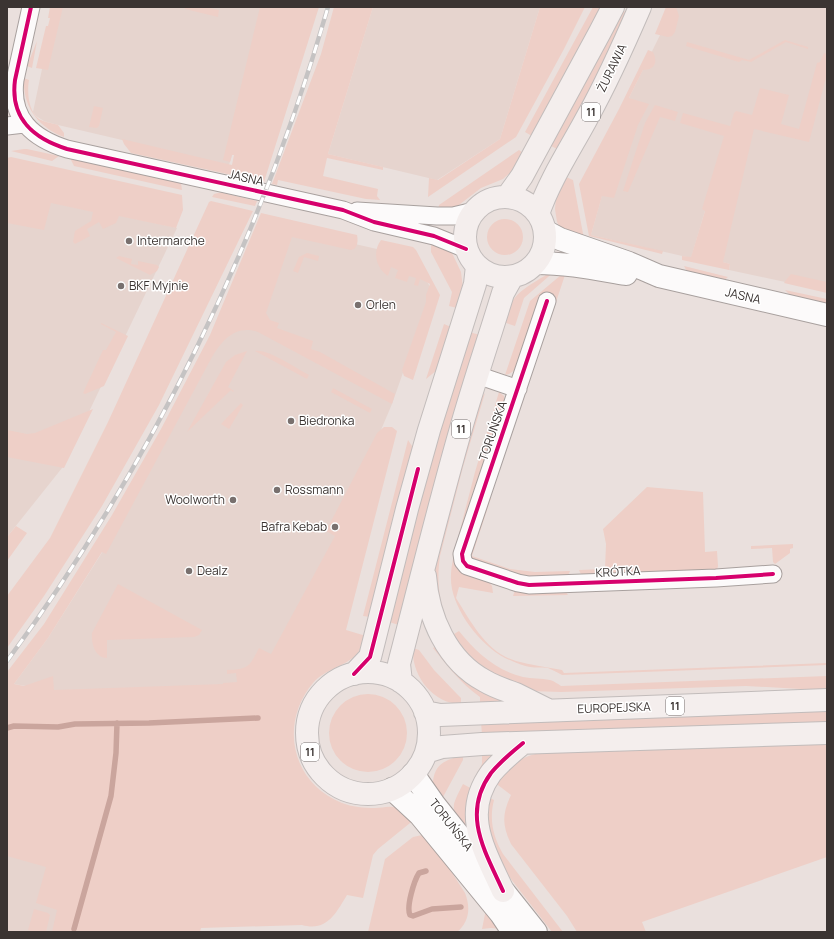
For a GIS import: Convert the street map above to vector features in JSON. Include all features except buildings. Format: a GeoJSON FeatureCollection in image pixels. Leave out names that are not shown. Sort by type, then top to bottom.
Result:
{"type":"FeatureCollection","features":[{"type":"Feature","properties":{"kind":"main road","name":"11"},"geometry":{"type":"LineString","coordinates":[[507,197],[522,176],[594,45],[613,7]]}},
{"type":"Feature","properties":{"kind":"main road","name":"ŻURAWIA"},"geometry":{"type":"LineString","coordinates":[[542,223],[544,196],[596,103],[640,7]]}},
{"type":"Feature","properties":{"kind":"main road","name":"11"},"geometry":{"type":"LineString","coordinates":[[354,674],[370,657],[433,415],[475,284],[472,258],[464,240],[465,229],[474,211],[487,201],[495,198],[507,197],[519,199],[526,203],[542,223],[544,248],[536,263]]}},
{"type":"Feature","properties":{"kind":"main road"},"geometry":{"type":"LineString","coordinates":[[472,258],[484,271],[495,276],[512,277],[525,272],[536,263]]}},
{"type":"Feature","properties":{"kind":"main road","name":"11"},"geometry":{"type":"LineString","coordinates":[[400,682],[400,664],[425,558],[460,431],[504,293],[512,277]]}},
{"type":"Feature","properties":{"kind":"main road"},"geometry":{"type":"LineString","coordinates":[[425,558],[427,594],[431,610],[442,638],[456,657],[484,681],[516,694],[549,711]]}},
{"type":"Feature","properties":{"kind":"main road","name":"11"},"geometry":{"type":"LineString","coordinates":[[368,672],[382,674],[400,682],[415,695],[425,712],[429,732],[426,752],[420,764],[413,774],[403,783],[392,789],[372,794],[346,790],[334,784],[324,775],[316,764],[310,752],[308,739],[308,725],[314,706],[321,695],[330,686],[342,678],[354,674],[368,672]]}},
{"type":"Feature","properties":{"kind":"main road","name":"EUROPEJSKA"},"geometry":{"type":"LineString","coordinates":[[425,712],[440,714],[549,711],[827,700]]}},
{"type":"Feature","properties":{"kind":"main road"},"geometry":{"type":"LineString","coordinates":[[426,752],[442,747],[523,743],[827,733]]}},
{"type":"Feature","properties":{"kind":"main road"},"geometry":{"type":"LineString","coordinates":[[503,891],[479,835],[476,817],[477,802],[482,789],[492,772],[523,743]]}},
{"type":"Feature","properties":{"kind":"street"},"geometry":{"type":"LineString","coordinates":[[7,126],[24,124],[14,101],[14,91],[31,7]]}},
{"type":"Feature","properties":{"kind":"street","name":"JASNA"},"geometry":{"type":"LineString","coordinates":[[24,124],[43,139],[67,149],[343,210],[374,222],[434,236],[472,258]]}},
{"type":"Feature","properties":{"kind":"street","name":"JASNA"},"geometry":{"type":"LineString","coordinates":[[343,210],[395,212],[437,216],[453,216],[474,211]]}},
{"type":"Feature","properties":{"kind":"street","name":"JASNA"},"geometry":{"type":"LineString","coordinates":[[542,223],[560,239],[629,263],[659,276]]}},
{"type":"Feature","properties":{"kind":"street","name":"JASNA"},"geometry":{"type":"LineString","coordinates":[[536,263],[554,263],[627,274],[659,276],[827,315]]}},
{"type":"Feature","properties":{"kind":"street","name":"TORUŃSKA"},"geometry":{"type":"LineString","coordinates":[[467,566],[463,560],[462,554],[547,301]]}},
{"type":"Feature","properties":{"kind":"street","name":"TORUŃSKA"},"geometry":{"type":"LineString","coordinates":[[477,376],[518,389]]}},
{"type":"Feature","properties":{"kind":"street","name":"KRÓTKA"},"geometry":{"type":"LineString","coordinates":[[467,566],[518,583],[529,585],[773,574]]}},
{"type":"Feature","properties":{"kind":"street","name":"TORUŃSKA"},"geometry":{"type":"LineString","coordinates":[[413,774],[434,804],[536,932]]}},
{"type":"Feature","properties":{"kind":"street","name":"TORUŃSKA"},"geometry":{"type":"LineString","coordinates":[[392,789],[420,815],[501,914],[513,932]]}},
{"type":"Feature","properties":{"kind":"shaded area"},"geometry":{"type":"Polygon","coordinates":[[[50,7],[63,7],[48,70],[36,68],[46,26],[48,26],[50,18],[48,18],[50,7]]]}},
{"type":"Feature","properties":{"kind":"shaded area"},"geometry":{"type":"Polygon","coordinates":[[[55,7],[277,7],[229,165],[58,125],[44,121],[36,116],[33,112],[55,7]]]}},
{"type":"Feature","properties":{"kind":"shaded area"},"geometry":{"type":"Polygon","coordinates":[[[185,7],[205,7],[219,10],[218,17],[185,9],[185,7]]]}},
{"type":"Feature","properties":{"kind":"shaded area"},"geometry":{"type":"Polygon","coordinates":[[[260,7],[319,7],[264,182],[131,153],[122,139],[232,165],[234,155],[232,155],[230,162],[223,160],[260,7]]]}},
{"type":"Feature","properties":{"kind":"shaded area"},"geometry":{"type":"Polygon","coordinates":[[[334,7],[373,7],[328,154],[383,167],[383,170],[327,158],[323,176],[378,189],[377,196],[380,200],[366,199],[278,180],[277,185],[272,184],[321,54],[334,7]]]}},
{"type":"Feature","properties":{"kind":"shaded area"},"geometry":{"type":"Polygon","coordinates":[[[373,7],[540,7],[500,139],[437,180],[328,154],[373,7]]]}},
{"type":"Feature","properties":{"kind":"shaded area"},"geometry":{"type":"Polygon","coordinates":[[[540,7],[585,7],[516,137],[428,197],[429,178],[438,180],[500,139],[540,7]]]}},
{"type":"Feature","properties":{"kind":"shaded area"},"geometry":{"type":"Polygon","coordinates":[[[593,7],[602,7],[532,136],[525,132],[593,7]]]}},
{"type":"Feature","properties":{"kind":"shaded area"},"geometry":{"type":"Polygon","coordinates":[[[666,7],[676,7],[679,16],[675,32],[672,36],[668,37],[655,34],[666,7]]]}},
{"type":"Feature","properties":{"kind":"shaded area"},"geometry":{"type":"Polygon","coordinates":[[[671,7],[827,7],[827,291],[729,270],[730,264],[723,262],[731,123],[691,258],[591,235],[629,98],[663,29],[671,7]]]}},
{"type":"Feature","properties":{"kind":"shaded area"},"geometry":{"type":"Polygon","coordinates":[[[623,11],[626,12],[611,49],[559,150],[549,145],[623,11]]]}},
{"type":"Feature","properties":{"kind":"shaded area"},"geometry":{"type":"Polygon","coordinates":[[[785,40],[808,47],[808,49],[786,42],[751,62],[742,60],[739,62],[686,46],[687,42],[749,60],[785,40]]]}},
{"type":"Feature","properties":{"kind":"shaded area"},"geometry":{"type":"Polygon","coordinates":[[[37,41],[32,68],[27,66],[37,41]]]}},
{"type":"Feature","properties":{"kind":"shaded area"},"geometry":{"type":"Polygon","coordinates":[[[648,50],[653,52],[655,59],[654,65],[650,69],[643,70],[629,98],[649,104],[638,125],[614,198],[602,196],[591,235],[663,251],[662,254],[589,236],[579,184],[619,109],[648,50]]]}},
{"type":"Feature","properties":{"kind":"shaded area"},"geometry":{"type":"Polygon","coordinates":[[[824,53],[827,54],[827,74],[809,142],[754,129],[723,262],[730,264],[729,270],[682,260],[682,256],[691,257],[705,211],[702,209],[724,136],[680,123],[683,113],[730,126],[736,111],[752,115],[760,88],[789,95],[781,124],[799,129],[817,63],[820,62],[824,53]]]}},
{"type":"Feature","properties":{"kind":"shaded area"},"geometry":{"type":"Polygon","coordinates":[[[24,78],[29,80],[29,101],[35,115],[41,120],[58,125],[64,133],[64,137],[47,128],[34,115],[26,98],[24,78]]]}},
{"type":"Feature","properties":{"kind":"shaded area"},"geometry":{"type":"Polygon","coordinates":[[[655,105],[678,112],[675,121],[660,117],[628,192],[623,191],[645,123],[655,105]]]}},
{"type":"Feature","properties":{"kind":"shaded area"},"geometry":{"type":"Polygon","coordinates":[[[94,106],[103,108],[99,126],[97,128],[89,127],[94,106]]]}},
{"type":"Feature","properties":{"kind":"shaded area"},"geometry":{"type":"Polygon","coordinates":[[[24,149],[59,156],[52,161],[11,151],[24,149]]]}},
{"type":"Feature","properties":{"kind":"shaded area"},"geometry":{"type":"Polygon","coordinates":[[[519,150],[523,153],[512,171],[503,179],[481,188],[455,208],[438,211],[439,205],[519,150]]]}},
{"type":"Feature","properties":{"kind":"shaded area"},"geometry":{"type":"Polygon","coordinates":[[[11,157],[182,195],[183,210],[176,228],[119,216],[116,223],[103,229],[99,222],[87,229],[90,236],[75,244],[73,242],[75,231],[91,221],[93,212],[51,203],[44,230],[7,223],[7,158],[11,157]]]}},
{"type":"Feature","properties":{"kind":"shaded area"},"geometry":{"type":"Polygon","coordinates":[[[70,158],[181,183],[182,190],[74,166],[70,158]]]}},
{"type":"Feature","properties":{"kind":"shaded area"},"geometry":{"type":"Polygon","coordinates":[[[566,177],[573,180],[584,239],[583,243],[559,226],[557,222],[555,209],[556,198],[566,177]]]}},
{"type":"Feature","properties":{"kind":"shaded area"},"geometry":{"type":"Polygon","coordinates":[[[7,191],[177,228],[62,468],[7,537],[7,191]]]}},
{"type":"Feature","properties":{"kind":"shaded area"},"geometry":{"type":"Polygon","coordinates":[[[218,193],[257,201],[255,206],[212,197],[214,194],[218,193]]]}},
{"type":"Feature","properties":{"kind":"shaded area"},"geometry":{"type":"Polygon","coordinates":[[[211,201],[253,211],[159,405],[102,506],[44,596],[7,648],[7,596],[50,538],[108,422],[209,202],[211,201]]]}},
{"type":"Feature","properties":{"kind":"shaded area"},"geometry":{"type":"Polygon","coordinates":[[[261,213],[357,235],[357,245],[351,250],[292,237],[266,313],[270,320],[279,323],[277,328],[313,341],[311,349],[320,352],[395,394],[392,404],[258,332],[243,330],[230,335],[220,345],[212,357],[106,554],[102,552],[48,638],[14,684],[24,686],[53,676],[54,690],[223,684],[237,682],[236,673],[227,674],[227,670],[240,669],[248,666],[259,648],[271,654],[335,536],[326,531],[377,433],[384,427],[392,427],[397,431],[346,630],[366,636],[356,655],[323,674],[313,683],[302,699],[296,716],[294,733],[296,750],[301,767],[311,781],[325,794],[342,803],[354,806],[371,808],[398,808],[415,819],[378,849],[373,855],[363,898],[347,895],[335,914],[330,919],[318,926],[302,925],[201,928],[200,932],[52,932],[57,910],[36,903],[46,867],[7,856],[7,672],[44,624],[112,515],[161,429],[210,335],[261,213]]]}},
{"type":"Feature","properties":{"kind":"shaded area"},"geometry":{"type":"Polygon","coordinates":[[[509,219],[518,224],[522,230],[522,244],[518,250],[509,255],[501,255],[492,250],[488,244],[487,233],[492,224],[498,220],[509,219]]]}},
{"type":"Feature","properties":{"kind":"shaded area"},"geometry":{"type":"Polygon","coordinates":[[[276,226],[412,257],[432,290],[392,404],[293,637],[238,685],[62,692],[14,684],[48,638],[129,510],[276,226]]]}},
{"type":"Feature","properties":{"kind":"shaded area"},"geometry":{"type":"Polygon","coordinates":[[[381,240],[413,247],[440,295],[413,380],[404,376],[402,370],[426,302],[426,295],[430,284],[420,279],[418,286],[414,285],[416,278],[409,276],[407,282],[395,278],[398,270],[391,267],[388,276],[384,273],[378,264],[376,255],[378,245],[381,240]]]}},
{"type":"Feature","properties":{"kind":"shaded area"},"geometry":{"type":"Polygon","coordinates":[[[432,240],[448,248],[461,272],[463,288],[457,308],[449,306],[452,292],[431,252],[432,240]]]}},
{"type":"Feature","properties":{"kind":"shaded area"},"geometry":{"type":"Polygon","coordinates":[[[307,253],[319,256],[318,261],[304,257],[298,273],[293,271],[299,257],[307,253]]]}},
{"type":"Feature","properties":{"kind":"shaded area"},"geometry":{"type":"Polygon","coordinates":[[[119,256],[132,259],[131,264],[138,265],[138,261],[157,265],[159,267],[157,271],[150,275],[116,258],[119,256]]]}},
{"type":"Feature","properties":{"kind":"shaded area"},"geometry":{"type":"Polygon","coordinates":[[[684,266],[728,277],[722,282],[688,274],[684,266]]]}},
{"type":"Feature","properties":{"kind":"shaded area"},"geometry":{"type":"Polygon","coordinates":[[[556,270],[524,298],[515,326],[503,322],[511,303],[521,291],[556,270]]]}},
{"type":"Feature","properties":{"kind":"shaded area"},"geometry":{"type":"Polygon","coordinates":[[[791,274],[827,282],[827,293],[784,283],[791,274]]]}},
{"type":"Feature","properties":{"kind":"shaded area"},"geometry":{"type":"Polygon","coordinates":[[[561,275],[565,275],[556,302],[541,297],[515,370],[505,375],[530,301],[561,275]]]}},
{"type":"Feature","properties":{"kind":"shaded area"},"geometry":{"type":"Polygon","coordinates":[[[785,290],[827,299],[827,305],[791,296],[785,290]]]}},
{"type":"Feature","properties":{"kind":"shaded area"},"geometry":{"type":"Polygon","coordinates":[[[101,323],[128,336],[104,386],[85,394],[83,393],[103,350],[106,350],[116,332],[101,323]]]}},
{"type":"Feature","properties":{"kind":"shaded area"},"geometry":{"type":"Polygon","coordinates":[[[444,324],[451,327],[437,370],[426,379],[444,324]]]}},
{"type":"Feature","properties":{"kind":"shaded area"},"geometry":{"type":"Polygon","coordinates":[[[469,332],[480,335],[399,625],[389,622],[426,477],[469,332]]]}},
{"type":"Feature","properties":{"kind":"shaded area"},"geometry":{"type":"Polygon","coordinates":[[[247,351],[228,387],[234,391],[233,392],[231,390],[187,432],[226,362],[235,355],[247,351]]]}},
{"type":"Feature","properties":{"kind":"shaded area"},"geometry":{"type":"Polygon","coordinates":[[[255,351],[261,351],[275,356],[309,375],[307,379],[255,351]]]}},
{"type":"Feature","properties":{"kind":"shaded area"},"geometry":{"type":"Polygon","coordinates":[[[333,388],[372,409],[370,413],[331,392],[333,388]]]}},
{"type":"Feature","properties":{"kind":"shaded area"},"geometry":{"type":"Polygon","coordinates":[[[499,392],[504,396],[505,404],[454,553],[475,472],[499,392]]]}},
{"type":"Feature","properties":{"kind":"shaded area"},"geometry":{"type":"Polygon","coordinates":[[[485,393],[463,467],[440,556],[439,587],[441,602],[446,617],[441,620],[433,577],[436,555],[482,397],[485,393]]]}},
{"type":"Feature","properties":{"kind":"shaded area"},"geometry":{"type":"Polygon","coordinates":[[[241,403],[243,405],[229,429],[221,424],[241,403]]]}},
{"type":"Feature","properties":{"kind":"shaded area"},"geometry":{"type":"Polygon","coordinates":[[[93,409],[64,468],[7,457],[7,430],[27,434],[35,433],[93,409]]]}},
{"type":"Feature","properties":{"kind":"shaded area"},"geometry":{"type":"Polygon","coordinates":[[[408,440],[412,446],[412,452],[370,617],[363,616],[408,440]]]}},
{"type":"Feature","properties":{"kind":"shaded area"},"geometry":{"type":"Polygon","coordinates":[[[647,487],[703,492],[705,552],[717,551],[717,570],[582,577],[579,570],[605,569],[606,544],[603,529],[647,487]]]}},
{"type":"Feature","properties":{"kind":"shaded area"},"geometry":{"type":"Polygon","coordinates":[[[489,497],[491,498],[472,556],[510,569],[535,572],[570,571],[567,578],[529,578],[470,559],[470,554],[489,497]]]}},
{"type":"Feature","properties":{"kind":"shaded area"},"geometry":{"type":"Polygon","coordinates":[[[16,526],[27,533],[7,561],[7,537],[16,526]]]}},
{"type":"Feature","properties":{"kind":"shaded area"},"geometry":{"type":"Polygon","coordinates":[[[793,544],[793,548],[790,549],[790,553],[775,564],[773,562],[772,548],[751,549],[751,546],[793,544]]]}},
{"type":"Feature","properties":{"kind":"shaded area"},"geometry":{"type":"Polygon","coordinates":[[[453,559],[458,570],[488,581],[492,586],[493,593],[459,587],[456,598],[474,626],[488,644],[496,651],[516,661],[562,670],[564,673],[827,663],[827,665],[562,675],[548,668],[525,666],[502,656],[492,649],[474,632],[460,611],[455,600],[451,582],[453,559]]]}},
{"type":"Feature","properties":{"kind":"shaded area"},"geometry":{"type":"Polygon","coordinates":[[[118,584],[202,630],[199,635],[194,637],[107,640],[107,658],[99,656],[93,645],[92,633],[118,584]]]}},
{"type":"Feature","properties":{"kind":"shaded area"},"geometry":{"type":"Polygon","coordinates":[[[515,590],[566,592],[568,595],[513,596],[515,590]]]}},
{"type":"Feature","properties":{"kind":"shaded area"},"geometry":{"type":"Polygon","coordinates":[[[459,631],[479,653],[504,670],[523,677],[550,680],[561,686],[827,676],[827,689],[746,686],[561,692],[530,691],[487,675],[449,637],[459,631]]]}},
{"type":"Feature","properties":{"kind":"shaded area"},"geometry":{"type":"Polygon","coordinates":[[[440,644],[505,702],[480,703],[480,697],[460,680],[433,648],[440,644]]]}},
{"type":"Feature","properties":{"kind":"shaded area"},"geometry":{"type":"Polygon","coordinates":[[[413,648],[419,650],[434,670],[461,698],[461,704],[451,703],[441,699],[426,686],[420,678],[416,668],[413,658],[413,648]]]}},
{"type":"Feature","properties":{"kind":"shaded area"},"geometry":{"type":"Polygon","coordinates":[[[368,694],[383,697],[390,701],[400,711],[404,718],[407,733],[404,748],[400,755],[390,765],[383,769],[368,772],[353,769],[346,765],[336,755],[332,748],[329,733],[332,718],[336,711],[346,701],[353,697],[368,694]]]}},
{"type":"Feature","properties":{"kind":"shaded area"},"geometry":{"type":"Polygon","coordinates":[[[827,709],[827,722],[482,735],[481,722],[827,709]]]}},
{"type":"Feature","properties":{"kind":"shaded area"},"geometry":{"type":"Polygon","coordinates":[[[827,742],[827,857],[642,922],[646,932],[577,932],[567,916],[511,844],[504,820],[506,808],[511,795],[494,782],[515,763],[526,757],[540,753],[827,742]]]}},
{"type":"Feature","properties":{"kind":"shaded area"},"geometry":{"type":"Polygon","coordinates":[[[482,755],[493,755],[481,775],[477,773],[482,764],[482,755]]]}},
{"type":"Feature","properties":{"kind":"shaded area"},"geometry":{"type":"Polygon","coordinates":[[[463,756],[463,760],[443,797],[433,787],[433,780],[437,769],[440,765],[450,759],[463,756]]]}},
{"type":"Feature","properties":{"kind":"shaded area"},"geometry":{"type":"Polygon","coordinates":[[[463,784],[474,790],[468,832],[458,818],[454,809],[455,800],[463,784]]]}},
{"type":"Feature","properties":{"kind":"shaded area"},"geometry":{"type":"Polygon","coordinates":[[[486,796],[494,800],[492,821],[494,834],[503,854],[563,932],[552,932],[493,856],[488,847],[486,796]]]}},
{"type":"Feature","properties":{"kind":"shaded area"},"geometry":{"type":"Polygon","coordinates":[[[427,834],[465,893],[468,904],[468,914],[464,924],[457,932],[368,932],[385,859],[413,837],[427,834]]]}},
{"type":"Feature","properties":{"kind":"shaded area"},"geometry":{"type":"Polygon","coordinates":[[[7,849],[87,870],[67,932],[7,932],[7,849]]]}},
{"type":"Feature","properties":{"kind":"shaded area"},"geometry":{"type":"Polygon","coordinates":[[[34,909],[50,915],[46,932],[34,932],[28,930],[34,909]]]}},
{"type":"Feature","properties":{"kind":"shaded area"},"geometry":{"type":"Polygon","coordinates":[[[486,909],[501,929],[482,929],[486,909]]]}},
{"type":"Feature","properties":{"kind":"waterway"},"geometry":{"type":"LineString","coordinates":[[7,728],[14,726],[58,727],[75,724],[149,723],[258,718]]}},
{"type":"Feature","properties":{"kind":"waterway"},"geometry":{"type":"LineString","coordinates":[[74,929],[111,796],[116,753],[117,723]]}},
{"type":"Feature","properties":{"kind":"waterway"},"geometry":{"type":"LineString","coordinates":[[426,871],[419,873],[415,882],[409,906],[410,915],[413,916],[432,909],[461,907]]}},
{"type":"Feature","properties":{"kind":"railway"},"geometry":{"type":"LineString","coordinates":[[7,661],[59,586],[108,509],[154,430],[196,348],[235,265],[270,180],[301,94],[328,7]]}},
{"type":"Feature","properties":{"kind":"cycle path"},"geometry":{"type":"LineString","coordinates":[[31,7],[15,80],[14,93],[20,116],[26,125],[43,139],[67,149],[343,210],[374,222],[434,236],[466,249]]}},
{"type":"Feature","properties":{"kind":"cycle path"},"geometry":{"type":"LineString","coordinates":[[547,301],[462,554],[463,561],[467,566],[518,583],[529,585],[716,578],[773,574]]}},
{"type":"Feature","properties":{"kind":"cycle path"},"geometry":{"type":"LineString","coordinates":[[354,674],[370,657],[418,469]]}},
{"type":"Feature","properties":{"kind":"cycle path"},"geometry":{"type":"LineString","coordinates":[[503,891],[483,847],[477,818],[478,803],[482,788],[491,773],[502,761],[523,743]]}},
{"type":"Feature","properties":{"kind":"place","name":"Intermarche"},"geometry":{"type":"Point","coordinates":[129,241]}},
{"type":"Feature","properties":{"kind":"place","name":"BKF Myjnie"},"geometry":{"type":"Point","coordinates":[121,286]}},
{"type":"Feature","properties":{"kind":"place","name":"Orlen"},"geometry":{"type":"Point","coordinates":[358,305]}},
{"type":"Feature","properties":{"kind":"place","name":"Biedronka"},"geometry":{"type":"Point","coordinates":[291,421]}},
{"type":"Feature","properties":{"kind":"place","name":"Rossmann"},"geometry":{"type":"Point","coordinates":[277,490]}},
{"type":"Feature","properties":{"kind":"place","name":"Woolworth"},"geometry":{"type":"Point","coordinates":[233,500]}},
{"type":"Feature","properties":{"kind":"place","name":"Bafra Kebab"},"geometry":{"type":"Point","coordinates":[335,527]}},
{"type":"Feature","properties":{"kind":"place","name":"Dealz"},"geometry":{"type":"Point","coordinates":[189,571]}}]}
